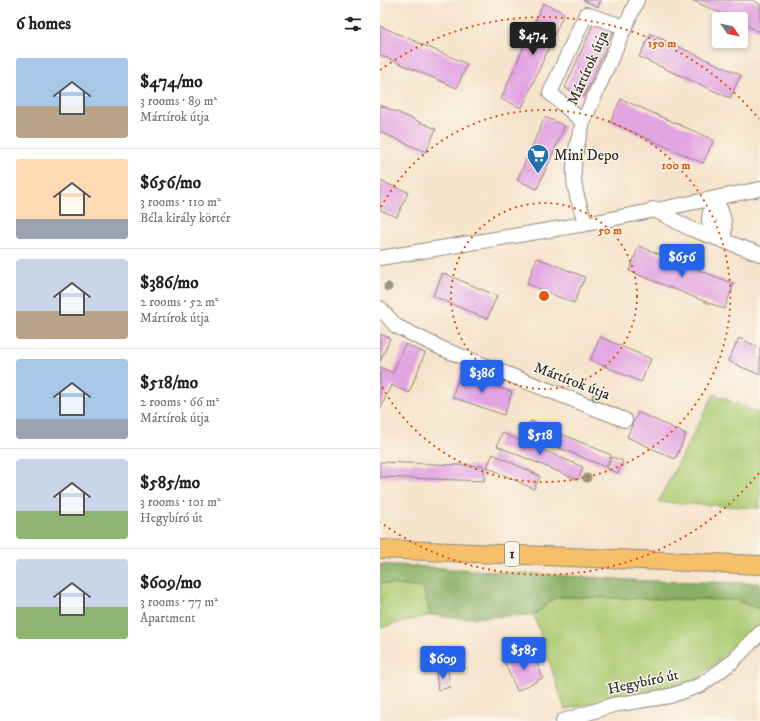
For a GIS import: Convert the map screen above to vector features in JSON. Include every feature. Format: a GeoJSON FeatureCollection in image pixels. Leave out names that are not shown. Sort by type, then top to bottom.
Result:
{"type":"FeatureCollection","features":[{"type":"Feature","properties":{"kind":"main road","name":"1"},"geometry":{"type":"LineString","coordinates":[[380,549],[760,565]]}},
{"type":"Feature","properties":{"kind":"street","name":"Mártírok útja"},"geometry":{"type":"LineString","coordinates":[[586,224],[575,187],[574,166],[577,142],[583,122],[637,0]]}},
{"type":"Feature","properties":{"kind":"street","name":"Mártírok útja"},"geometry":{"type":"LineString","coordinates":[[583,122],[550,94],[586,14],[624,27]]}},
{"type":"Feature","properties":{"kind":"street"},"geometry":{"type":"LineString","coordinates":[[380,258],[586,224],[653,209],[760,189]]}},
{"type":"Feature","properties":{"kind":"street"},"geometry":{"type":"LineString","coordinates":[[715,198],[708,214],[712,231],[723,241]]}},
{"type":"Feature","properties":{"kind":"street"},"geometry":{"type":"LineString","coordinates":[[653,209],[691,229],[760,254]]}},
{"type":"Feature","properties":{"kind":"street","name":"Mártírok útja"},"geometry":{"type":"LineString","coordinates":[[380,308],[396,326],[443,349],[625,420]]}},
{"type":"Feature","properties":{"kind":"street","name":"Hegybíró út"},"geometry":{"type":"LineString","coordinates":[[563,721],[613,705],[670,696],[701,685],[732,662],[760,633]]}},
{"type":"Feature","properties":{"kind":"green space"},"geometry":{"type":"Polygon","coordinates":[[[714,394],[760,414],[760,508],[658,502],[714,394]]]}},
{"type":"Feature","properties":{"kind":"green space"},"geometry":{"type":"Polygon","coordinates":[[[380,564],[647,581],[760,583],[760,609],[735,600],[556,597],[534,615],[464,618],[430,615],[423,588],[380,583],[380,564]]]}},
{"type":"Feature","properties":{"kind":"green space"},"geometry":{"type":"Polygon","coordinates":[[[380,583],[424,588],[430,615],[380,628],[380,583]]]}},
{"type":"Feature","properties":{"kind":"green space"},"geometry":{"type":"Polygon","coordinates":[[[556,597],[735,600],[760,609],[760,623],[695,681],[565,709],[534,615],[556,597]]]}},
{"type":"Feature","properties":{"kind":"building"},"geometry":{"type":"Polygon","coordinates":[[[583,0],[601,0],[598,7],[583,0]]]}},
{"type":"Feature","properties":{"kind":"building"},"geometry":{"type":"Polygon","coordinates":[[[692,0],[752,0],[760,4],[760,32],[748,26],[748,12],[718,12],[692,0]]]}},
{"type":"Feature","properties":{"kind":"building"},"geometry":{"type":"Polygon","coordinates":[[[543,3],[564,13],[522,108],[501,99],[543,3]]]}},
{"type":"Feature","properties":{"kind":"building"},"geometry":{"type":"Polygon","coordinates":[[[594,22],[613,31],[584,97],[565,88],[594,22]]]}},
{"type":"Feature","properties":{"kind":"building"},"geometry":{"type":"Polygon","coordinates":[[[380,26],[467,64],[457,88],[380,55],[380,26]]]}},
{"type":"Feature","properties":{"kind":"building"},"geometry":{"type":"Polygon","coordinates":[[[650,34],[741,75],[730,98],[639,57],[650,34]]]}},
{"type":"Feature","properties":{"kind":"building"},"geometry":{"type":"Polygon","coordinates":[[[621,99],[714,140],[703,163],[610,122],[621,99]]]}},
{"type":"Feature","properties":{"kind":"building"},"geometry":{"type":"Polygon","coordinates":[[[380,105],[436,129],[426,152],[380,132],[380,105]]]}},
{"type":"Feature","properties":{"kind":"building"},"geometry":{"type":"Polygon","coordinates":[[[545,117],[565,126],[537,189],[517,180],[545,117]]]}},
{"type":"Feature","properties":{"kind":"building"},"geometry":{"type":"Polygon","coordinates":[[[380,181],[408,192],[397,217],[380,210],[380,181]]]}},
{"type":"Feature","properties":{"kind":"building"},"geometry":{"type":"Polygon","coordinates":[[[639,246],[734,284],[724,309],[629,271],[639,246]]]}},
{"type":"Feature","properties":{"kind":"building"},"geometry":{"type":"Polygon","coordinates":[[[537,258],[585,277],[574,303],[527,284],[537,258]]]}},
{"type":"Feature","properties":{"kind":"building"},"geometry":{"type":"Polygon","coordinates":[[[443,273],[497,296],[487,319],[433,296],[443,273]]]}},
{"type":"Feature","properties":{"kind":"building"},"geometry":{"type":"Polygon","coordinates":[[[380,334],[390,338],[380,362],[380,334]]]}},
{"type":"Feature","properties":{"kind":"building"},"geometry":{"type":"Polygon","coordinates":[[[600,337],[651,359],[641,382],[590,360],[600,337]]]}},
{"type":"Feature","properties":{"kind":"building"},"geometry":{"type":"Polygon","coordinates":[[[739,338],[760,348],[760,375],[728,361],[739,338]]]}},
{"type":"Feature","properties":{"kind":"building"},"geometry":{"type":"Polygon","coordinates":[[[405,344],[425,353],[409,393],[391,385],[380,410],[380,367],[393,373],[405,344]]]}},
{"type":"Feature","properties":{"kind":"building"},"geometry":{"type":"Polygon","coordinates":[[[460,374],[512,392],[504,415],[452,397],[460,374]]]}},
{"type":"Feature","properties":{"kind":"building"},"geometry":{"type":"Polygon","coordinates":[[[638,412],[686,434],[675,459],[627,437],[638,412]]]}},
{"type":"Feature","properties":{"kind":"building"},"geometry":{"type":"Polygon","coordinates":[[[531,421],[611,455],[606,467],[525,434],[531,421]]]}},
{"type":"Feature","properties":{"kind":"building"},"geometry":{"type":"Polygon","coordinates":[[[502,433],[583,467],[578,480],[497,446],[502,433]]]}},
{"type":"Feature","properties":{"kind":"building"},"geometry":{"type":"Polygon","coordinates":[[[493,454],[540,476],[534,489],[487,467],[493,454]]]}},
{"type":"Feature","properties":{"kind":"building"},"geometry":{"type":"Polygon","coordinates":[[[612,457],[623,461],[618,473],[607,469],[612,457]]]}},
{"type":"Feature","properties":{"kind":"building"},"geometry":{"type":"Polygon","coordinates":[[[380,462],[484,466],[484,481],[380,477],[380,462]]]}},
{"type":"Feature","properties":{"kind":"building"},"geometry":{"type":"Polygon","coordinates":[[[533,651],[543,678],[517,691],[505,663],[533,651]]]}},
{"type":"Feature","properties":{"kind":"building"},"geometry":{"type":"Polygon","coordinates":[[[448,670],[450,687],[438,690],[436,673],[448,670]]]}},
{"type":"Feature","properties":{"kind":"place","name":"Mini Depo"},"geometry":{"type":"Point","coordinates":[538,174]}}]}
